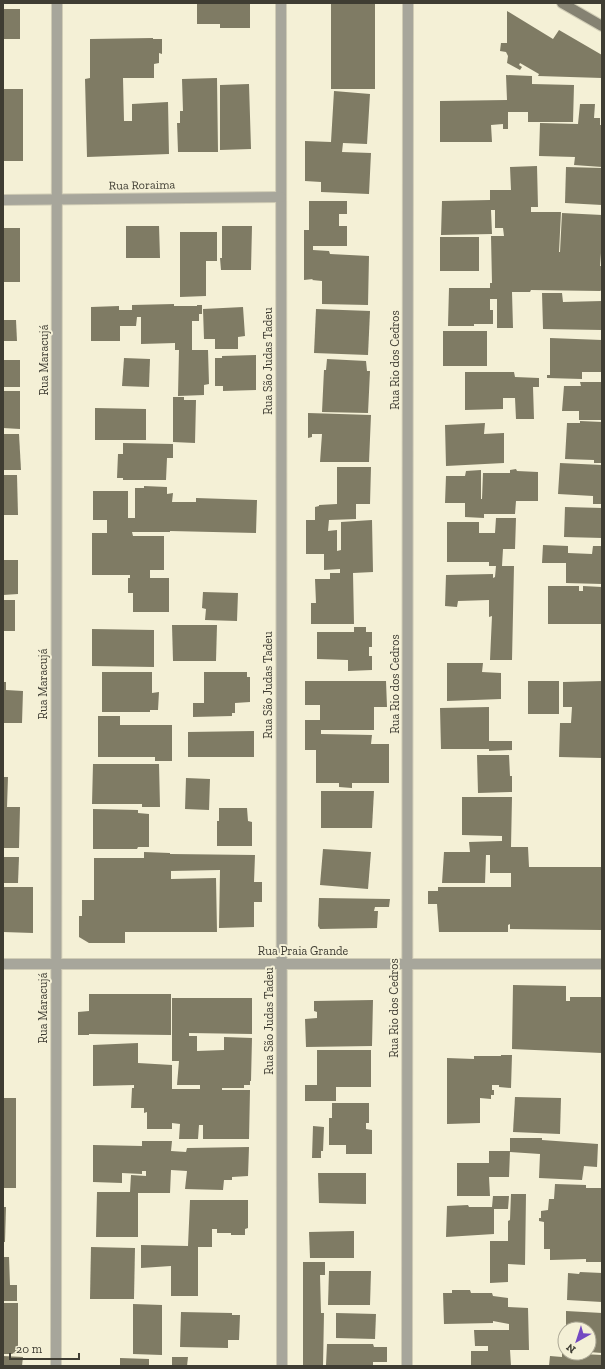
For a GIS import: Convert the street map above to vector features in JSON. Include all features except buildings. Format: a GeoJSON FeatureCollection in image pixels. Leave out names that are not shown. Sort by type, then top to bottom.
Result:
{"type":"FeatureCollection","features":[{"type":"Feature","properties":{"kind":"main road"},"geometry":{"type":"LineString","coordinates":[[562,3],[602,26]]}},
{"type":"Feature","properties":{"kind":"street","name":"Rua Maracujá"},"geometry":{"type":"LineString","coordinates":[[56,1366],[57,3]]}},
{"type":"Feature","properties":{"kind":"street","name":"Rua São Judas Tadeu"},"geometry":{"type":"LineString","coordinates":[[281,3],[282,1366]]}},
{"type":"Feature","properties":{"kind":"street","name":"Rua Rio dos Cedros"},"geometry":{"type":"LineString","coordinates":[[407,1366],[408,3]]}},
{"type":"Feature","properties":{"kind":"street","name":"Rua Roraima"},"geometry":{"type":"LineString","coordinates":[[3,200],[281,196]]}},
{"type":"Feature","properties":{"kind":"street","name":"Rua Praia Grande"},"geometry":{"type":"LineString","coordinates":[[3,964],[602,964]]}}]}
